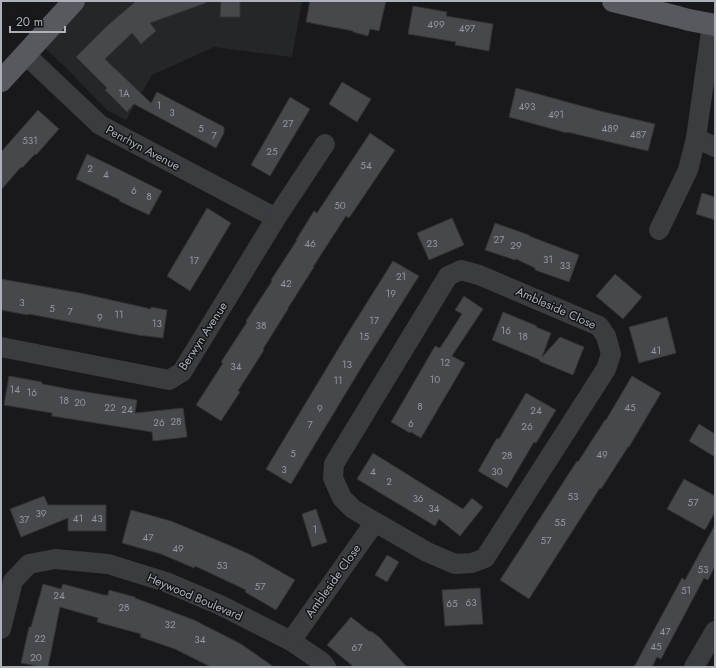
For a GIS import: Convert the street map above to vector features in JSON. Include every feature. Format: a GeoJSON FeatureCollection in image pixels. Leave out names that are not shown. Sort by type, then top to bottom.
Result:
{"type":"FeatureCollection","features":[{"type":"Feature","properties":{"kind":"main road"},"geometry":{"type":"LineString","coordinates":[[1,81],[74,1]]}},
{"type":"Feature","properties":{"kind":"main road"},"geometry":{"type":"LineString","coordinates":[[613,1],[713,25]]}},
{"type":"Feature","properties":{"kind":"street"},"geometry":{"type":"LineString","coordinates":[[659,230],[688,170],[696,138],[713,25]]}},
{"type":"Feature","properties":{"kind":"street","name":"Penrhyn Avenue"},"geometry":{"type":"LineString","coordinates":[[26,55],[100,125],[276,218]]}},
{"type":"Feature","properties":{"kind":"street"},"geometry":{"type":"LineString","coordinates":[[696,138],[715,147]]}},
{"type":"Feature","properties":{"kind":"street","name":"Berwyn Avenue"},"geometry":{"type":"LineString","coordinates":[[1,346],[169,380],[182,372],[276,218],[325,144]]}},
{"type":"Feature","properties":{"kind":"street","name":"Ambleside Close"},"geometry":{"type":"LineString","coordinates":[[462,270],[479,275],[599,326],[606,336],[611,354],[606,369],[485,558],[472,563],[455,564],[427,552],[375,522],[353,509],[342,498],[333,478],[334,464],[448,276],[462,270]]}},
{"type":"Feature","properties":{"kind":"street","name":"Ambleside Close"},"geometry":{"type":"LineString","coordinates":[[291,641],[375,522]]}},
{"type":"Feature","properties":{"kind":"street","name":"Heywood Boulevard"},"geometry":{"type":"LineString","coordinates":[[1,629],[14,581],[29,564],[55,559],[108,564],[166,582],[220,605],[291,641],[322,662],[326,667]]}},
{"type":"Feature","properties":{"kind":"street"},"geometry":{"type":"LineString","coordinates":[[694,667],[715,631]]}},
{"type":"Feature","properties":{"kind":"shaded area"},"geometry":{"type":"Polygon","coordinates":[[[86,1],[302,1],[292,57],[214,47],[152,75],[126,120],[107,110],[44,47],[86,1]]]}},
{"type":"Feature","properties":{"kind":"building"},"geometry":{"type":"Polygon","coordinates":[[[136,1],[206,1],[206,3],[150,23],[156,31],[141,44],[132,33],[105,59],[151,103],[157,92],[224,127],[224,133],[216,148],[134,104],[127,112],[105,90],[107,88],[76,57],[108,25],[136,1]]]}},
{"type":"Feature","properties":{"kind":"building"},"geometry":{"type":"Polygon","coordinates":[[[221,1],[240,1],[240,17],[220,17],[221,1]]]}},
{"type":"Feature","properties":{"kind":"building"},"geometry":{"type":"Polygon","coordinates":[[[310,1],[386,1],[379,31],[370,29],[368,36],[353,31],[306,22],[310,1]]]}},
{"type":"Feature","properties":{"kind":"building"},"geometry":{"type":"Polygon","coordinates":[[[413,6],[447,12],[446,16],[493,24],[489,51],[455,45],[456,42],[408,34],[413,6]]]}},
{"type":"Feature","properties":{"kind":"building"},"geometry":{"type":"Polygon","coordinates":[[[342,82],[371,99],[357,122],[329,104],[342,82]]]}},
{"type":"Feature","properties":{"kind":"building"},"geometry":{"type":"Polygon","coordinates":[[[516,88],[600,111],[655,124],[648,151],[567,133],[509,117],[516,88]]]}},
{"type":"Feature","properties":{"kind":"building"},"geometry":{"type":"Polygon","coordinates":[[[290,97],[310,109],[270,176],[251,165],[290,97]]]}},
{"type":"Feature","properties":{"kind":"building"},"geometry":{"type":"Polygon","coordinates":[[[38,110],[59,129],[36,155],[35,154],[22,168],[21,167],[1,190],[1,152],[38,110]]]}},
{"type":"Feature","properties":{"kind":"building"},"geometry":{"type":"Polygon","coordinates":[[[370,133],[395,150],[349,218],[346,216],[313,267],[238,391],[240,392],[221,421],[196,405],[223,363],[221,362],[314,211],[317,213],[370,133]]]}},
{"type":"Feature","properties":{"kind":"building"},"geometry":{"type":"Polygon","coordinates":[[[87,154],[162,191],[149,215],[76,179],[87,154]]]}},
{"type":"Feature","properties":{"kind":"building"},"geometry":{"type":"Polygon","coordinates":[[[702,193],[715,197],[715,220],[696,214],[702,193]]]}},
{"type":"Feature","properties":{"kind":"building"},"geometry":{"type":"Polygon","coordinates":[[[207,208],[231,223],[190,291],[167,276],[207,208]]]}},
{"type":"Feature","properties":{"kind":"building"},"geometry":{"type":"Polygon","coordinates":[[[452,218],[464,245],[429,260],[417,233],[452,218]]]}},
{"type":"Feature","properties":{"kind":"building"},"geometry":{"type":"Polygon","coordinates":[[[495,223],[579,255],[569,282],[535,270],[535,268],[516,259],[515,260],[485,250],[495,223]]]}},
{"type":"Feature","properties":{"kind":"building"},"geometry":{"type":"Polygon","coordinates":[[[393,261],[419,276],[364,363],[291,484],[266,469],[393,261]]]}},
{"type":"Feature","properties":{"kind":"building"},"geometry":{"type":"Polygon","coordinates":[[[615,274],[642,297],[623,319],[596,296],[615,274]]]}},
{"type":"Feature","properties":{"kind":"building"},"geometry":{"type":"Polygon","coordinates":[[[1,279],[80,293],[151,309],[151,307],[167,310],[163,338],[138,335],[1,310],[1,279]]]}},
{"type":"Feature","properties":{"kind":"building"},"geometry":{"type":"Polygon","coordinates":[[[464,296],[483,309],[452,356],[465,363],[421,438],[391,422],[435,346],[440,348],[462,314],[455,310],[464,296]]]}},
{"type":"Feature","properties":{"kind":"building"},"geometry":{"type":"Polygon","coordinates":[[[503,312],[551,333],[542,357],[560,337],[584,347],[573,375],[492,340],[503,312]]]}},
{"type":"Feature","properties":{"kind":"building"},"geometry":{"type":"Polygon","coordinates":[[[667,317],[676,353],[639,363],[629,327],[667,317]]]}},
{"type":"Feature","properties":{"kind":"building"},"geometry":{"type":"Polygon","coordinates":[[[9,376],[74,390],[137,400],[135,413],[183,408],[187,437],[153,441],[152,432],[52,416],[52,413],[4,405],[9,376]]]}},
{"type":"Feature","properties":{"kind":"building"},"geometry":{"type":"Polygon","coordinates":[[[632,376],[661,393],[629,447],[601,489],[600,488],[529,599],[500,580],[577,461],[578,462],[606,420],[632,376]]]}},
{"type":"Feature","properties":{"kind":"building"},"geometry":{"type":"Polygon","coordinates":[[[526,393],[556,410],[536,443],[534,442],[507,488],[478,471],[526,393]]]}},
{"type":"Feature","properties":{"kind":"building"},"geometry":{"type":"Polygon","coordinates":[[[699,424],[715,434],[715,457],[689,441],[699,424]]]}},
{"type":"Feature","properties":{"kind":"building"},"geometry":{"type":"Polygon","coordinates":[[[373,453],[463,509],[472,498],[483,507],[460,536],[439,519],[435,526],[357,479],[373,453]]]}},
{"type":"Feature","properties":{"kind":"building"},"geometry":{"type":"Polygon","coordinates":[[[684,479],[715,496],[715,512],[705,530],[667,509],[684,479]]]}},
{"type":"Feature","properties":{"kind":"building"},"geometry":{"type":"Polygon","coordinates":[[[44,496],[48,505],[106,505],[106,531],[68,531],[68,518],[21,537],[10,509],[44,496]]]}},
{"type":"Feature","properties":{"kind":"building"},"geometry":{"type":"Polygon","coordinates":[[[316,509],[327,542],[312,547],[302,514],[316,509]]]}},
{"type":"Feature","properties":{"kind":"building"},"geometry":{"type":"Polygon","coordinates":[[[131,510],[171,521],[231,546],[251,555],[295,580],[276,610],[245,592],[246,590],[195,566],[194,568],[161,554],[122,543],[131,510]]]}},
{"type":"Feature","properties":{"kind":"building"},"geometry":{"type":"Polygon","coordinates":[[[715,525],[715,566],[708,580],[704,578],[661,659],[657,657],[652,667],[634,667],[682,578],[685,580],[715,525]]]}},
{"type":"Feature","properties":{"kind":"building"},"geometry":{"type":"Polygon","coordinates":[[[387,555],[399,562],[387,582],[375,575],[387,555]]]}},
{"type":"Feature","properties":{"kind":"building"},"geometry":{"type":"Polygon","coordinates":[[[43,584],[61,589],[63,584],[104,595],[108,595],[109,590],[135,597],[194,620],[241,644],[274,667],[211,667],[175,649],[140,637],[141,634],[97,622],[98,618],[60,607],[48,667],[21,663],[29,627],[31,627],[43,584]]]}},
{"type":"Feature","properties":{"kind":"building"},"geometry":{"type":"Polygon","coordinates":[[[480,588],[483,624],[445,626],[442,590],[480,588]]]}},
{"type":"Feature","properties":{"kind":"building"},"geometry":{"type":"Polygon","coordinates":[[[351,617],[379,637],[407,667],[354,667],[327,645],[351,617]]]}}]}
